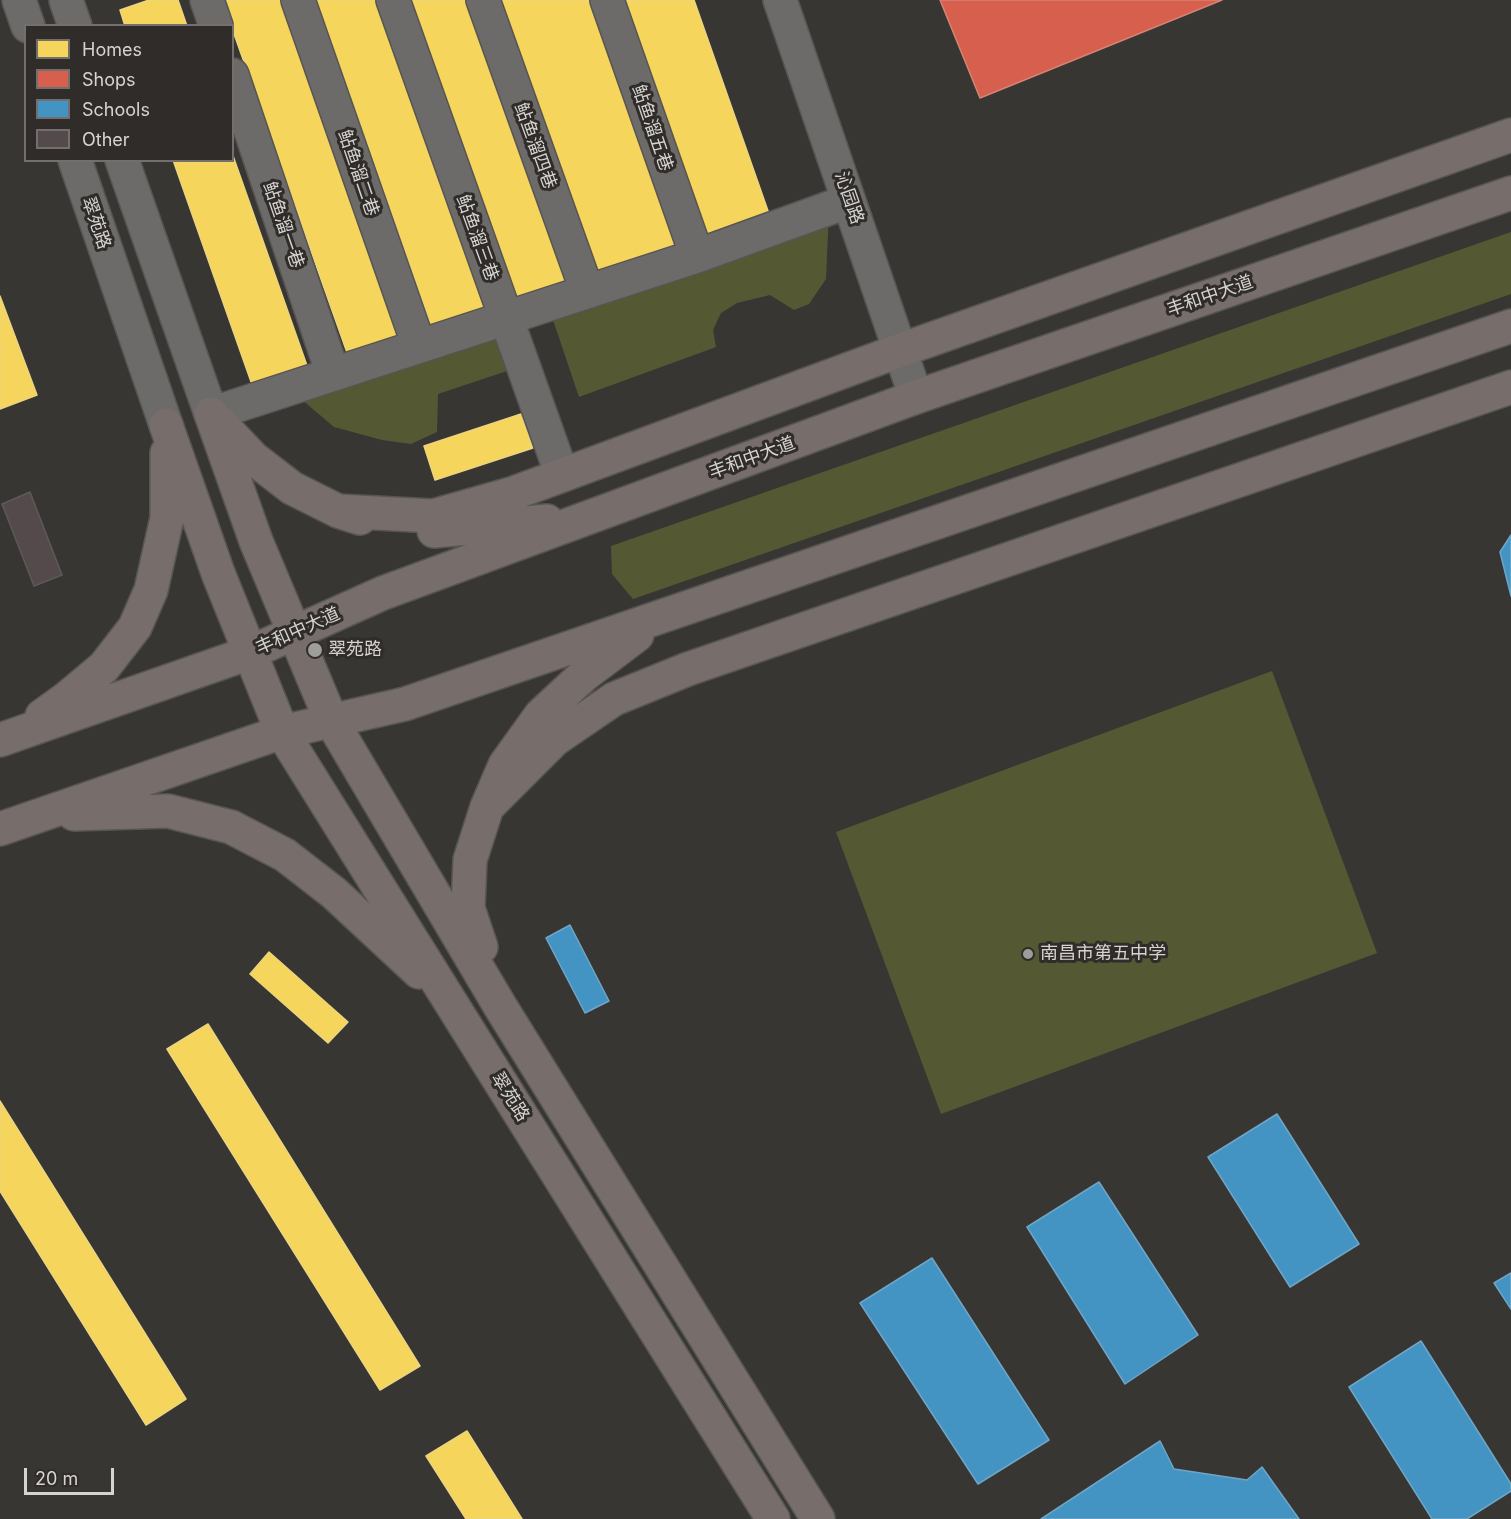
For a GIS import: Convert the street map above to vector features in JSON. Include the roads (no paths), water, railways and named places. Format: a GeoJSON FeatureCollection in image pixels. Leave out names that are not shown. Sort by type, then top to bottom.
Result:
{"type":"FeatureCollection","features":[{"type":"Feature","properties":{"kind":"main road"},"geometry":{"type":"LineString","coordinates":[[338,511],[433,516],[514,493],[901,350],[1511,135]]}},
{"type":"Feature","properties":{"kind":"main road","name":"丰和中大道"},"geometry":{"type":"LineString","coordinates":[[3,738],[249,653],[383,593],[916,397],[1511,193]]}},
{"type":"Feature","properties":{"kind":"main road"},"geometry":{"type":"LineString","coordinates":[[0,829],[282,732],[405,704],[1511,326]]}},
{"type":"Feature","properties":{"kind":"main road"},"geometry":{"type":"LineString","coordinates":[[487,807],[554,740],[614,699],[688,669],[1511,387]]}},
{"type":"Feature","properties":{"kind":"main road"},"geometry":{"type":"LineString","coordinates":[[211,414],[261,464],[292,488],[338,511],[384,525],[435,531],[591,517]]}},
{"type":"Feature","properties":{"kind":"main road"},"geometry":{"type":"LineString","coordinates":[[211,414],[256,541],[331,720],[500,1006],[818,1519]]}},
{"type":"Feature","properties":{"kind":"main road"},"geometry":{"type":"LineString","coordinates":[[3,738],[67,698],[104,667],[135,627],[151,590],[167,518],[166,424]]}},
{"type":"Feature","properties":{"kind":"main road","name":"翠苑路"},"geometry":{"type":"LineString","coordinates":[[166,424],[215,565],[282,732],[773,1519]]}},
{"type":"Feature","properties":{"kind":"main road"},"geometry":{"type":"LineString","coordinates":[[500,1006],[468,908],[470,860],[487,807],[505,765],[541,715],[584,675],[662,617]]}},
{"type":"Feature","properties":{"kind":"main road"},"geometry":{"type":"LineString","coordinates":[[39,815],[168,811],[231,827],[285,855],[333,893],[451,1002]]}},
{"type":"Feature","properties":{"kind":"street"},"geometry":{"type":"LineString","coordinates":[[19,0],[27,24]]}},
{"type":"Feature","properties":{"kind":"street"},"geometry":{"type":"LineString","coordinates":[[66,0],[74,24]]}},
{"type":"Feature","properties":{"kind":"street"},"geometry":{"type":"LineString","coordinates":[[207,0],[215,24]]}},
{"type":"Feature","properties":{"kind":"street","name":"鲇鱼溜二巷"},"geometry":{"type":"LineString","coordinates":[[298,0],[419,346]]}},
{"type":"Feature","properties":{"kind":"street","name":"鲇鱼溜三巷"},"geometry":{"type":"LineString","coordinates":[[393,0],[562,475]]}},
{"type":"Feature","properties":{"kind":"street","name":"鲇鱼溜四巷"},"geometry":{"type":"LineString","coordinates":[[483,0],[587,291]]}},
{"type":"Feature","properties":{"kind":"street","name":"鲇鱼溜五巷"},"geometry":{"type":"LineString","coordinates":[[607,0],[697,256]]}},
{"type":"Feature","properties":{"kind":"street","name":"沁园路"},"geometry":{"type":"LineString","coordinates":[[780,0],[916,397]]}},
{"type":"Feature","properties":{"kind":"street","name":"鲇鱼溜一巷"},"geometry":{"type":"LineString","coordinates":[[234,81],[333,374]]}},
{"type":"Feature","properties":{"kind":"street","name":"翠苑路"},"geometry":{"type":"LineString","coordinates":[[76,162],[166,424]]}},
{"type":"Feature","properties":{"kind":"street"},"geometry":{"type":"LineString","coordinates":[[123,162],[211,414],[697,256],[849,201]]}},
{"type":"Feature","properties":{"kind":"street"},"geometry":{"type":"LineString","coordinates":[[0,842],[39,815]]}},
{"type":"Feature","properties":{"kind":"place","name":"翠苑路"},"geometry":{"type":"Point","coordinates":[315,650]}},
{"type":"Feature","properties":{"kind":"place","name":"南昌市第五中学"},"geometry":{"type":"Point","coordinates":[1028,954]}}]}
